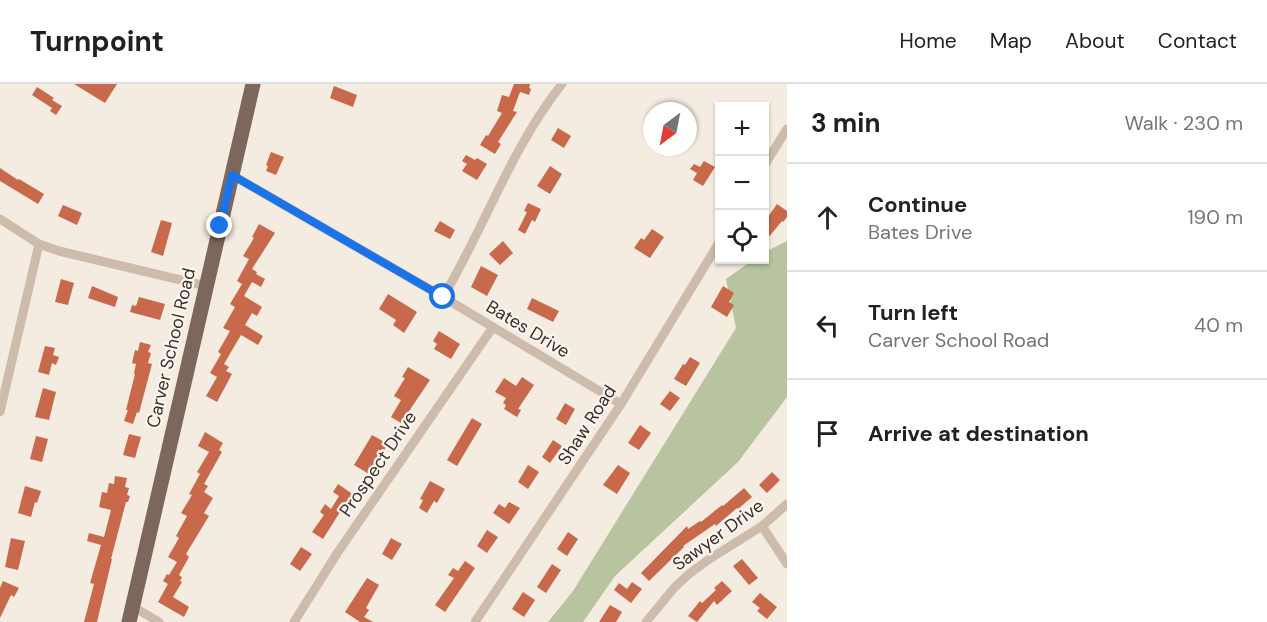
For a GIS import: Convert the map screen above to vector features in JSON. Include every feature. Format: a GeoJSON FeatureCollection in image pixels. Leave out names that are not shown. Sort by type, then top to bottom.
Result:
{"type":"FeatureCollection","features":[{"type":"Feature","properties":{"kind":"main road","name":"Carver School Road"},"geometry":{"type":"LineString","coordinates":[[129,622],[253,84]]}},
{"type":"Feature","properties":{"kind":"street"},"geometry":{"type":"LineString","coordinates":[[443,297],[525,139],[562,84]]}},
{"type":"Feature","properties":{"kind":"street"},"geometry":{"type":"LineString","coordinates":[[769,161],[784,143],[787,129]]}},
{"type":"Feature","properties":{"kind":"street","name":"Bates Drive"},"geometry":{"type":"LineString","coordinates":[[232,175],[443,297],[621,404]]}},
{"type":"Feature","properties":{"kind":"street"},"geometry":{"type":"LineString","coordinates":[[0,219],[39,244],[80,257],[206,286]]}},
{"type":"Feature","properties":{"kind":"street"},"geometry":{"type":"LineString","coordinates":[[0,412],[39,244]]}},
{"type":"Feature","properties":{"kind":"street","name":"Shaw Road"},"geometry":{"type":"LineString","coordinates":[[475,622],[621,404],[715,249]]}},
{"type":"Feature","properties":{"kind":"street","name":"Prospect Drive"},"geometry":{"type":"LineString","coordinates":[[294,622],[338,552],[492,327]]}},
{"type":"Feature","properties":{"kind":"street","name":"Sawyer Drive"},"geometry":{"type":"LineString","coordinates":[[646,622],[689,574],[762,526],[787,504]]}},
{"type":"Feature","properties":{"kind":"street"},"geometry":{"type":"LineString","coordinates":[[762,526],[787,564]]}},
{"type":"Feature","properties":{"kind":"street"},"geometry":{"type":"LineString","coordinates":[[132,606],[159,622]]}},
{"type":"Feature","properties":{"kind":"green space"},"geometry":{"type":"Polygon","coordinates":[[[787,241],[787,397],[738,462],[615,576],[583,622],[548,622],[573,591],[736,328],[726,279],[747,264],[769,264],[769,250],[787,241]]]}},
{"type":"Feature","properties":{"kind":"building"},"geometry":{"type":"Polygon","coordinates":[[[74,84],[117,84],[105,103],[74,84]]]}},
{"type":"Feature","properties":{"kind":"building"},"geometry":{"type":"Polygon","coordinates":[[[514,84],[530,84],[531,89],[529,95],[520,92],[513,111],[517,112],[498,142],[501,144],[495,154],[480,145],[502,113],[497,111],[502,95],[509,97],[514,84]]]}},
{"type":"Feature","properties":{"kind":"building"},"geometry":{"type":"Polygon","coordinates":[[[334,86],[357,95],[353,107],[330,98],[334,86]]]}},
{"type":"Feature","properties":{"kind":"building"},"geometry":{"type":"Polygon","coordinates":[[[37,87],[62,106],[56,115],[50,111],[52,108],[32,95],[37,87]]]}},
{"type":"Feature","properties":{"kind":"building"},"geometry":{"type":"Polygon","coordinates":[[[558,128],[571,136],[564,148],[551,140],[558,128]]]}},
{"type":"Feature","properties":{"kind":"building"},"geometry":{"type":"Polygon","coordinates":[[[271,152],[284,157],[276,175],[266,171],[271,152]]]}},
{"type":"Feature","properties":{"kind":"building"},"geometry":{"type":"Polygon","coordinates":[[[466,155],[487,164],[477,180],[462,171],[467,164],[462,161],[466,155]]]}},
{"type":"Feature","properties":{"kind":"building"},"geometry":{"type":"Polygon","coordinates":[[[704,161],[715,167],[703,186],[693,180],[697,173],[690,169],[694,164],[700,167],[704,161]]]}},
{"type":"Feature","properties":{"kind":"building"},"geometry":{"type":"Polygon","coordinates":[[[550,166],[562,174],[550,194],[537,186],[550,166]]]}},
{"type":"Feature","properties":{"kind":"building"},"geometry":{"type":"Polygon","coordinates":[[[0,168],[44,194],[38,204],[0,181],[0,168]]]}},
{"type":"Feature","properties":{"kind":"building"},"geometry":{"type":"Polygon","coordinates":[[[528,203],[541,209],[535,222],[532,220],[525,234],[518,230],[527,212],[524,211],[528,203]]]}},
{"type":"Feature","properties":{"kind":"building"},"geometry":{"type":"Polygon","coordinates":[[[777,204],[787,211],[787,217],[769,237],[769,215],[777,204]]]}},
{"type":"Feature","properties":{"kind":"building"},"geometry":{"type":"Polygon","coordinates":[[[63,205],[82,213],[77,225],[58,216],[63,205]]]}},
{"type":"Feature","properties":{"kind":"building"},"geometry":{"type":"Polygon","coordinates":[[[161,220],[172,223],[163,256],[151,252],[161,220]]]}},
{"type":"Feature","properties":{"kind":"building"},"geometry":{"type":"Polygon","coordinates":[[[440,221],[455,230],[450,239],[434,231],[440,221]]]}},
{"type":"Feature","properties":{"kind":"building"},"geometry":{"type":"Polygon","coordinates":[[[259,224],[275,233],[252,269],[265,279],[261,287],[252,282],[244,296],[262,307],[257,316],[252,313],[245,325],[263,336],[258,345],[241,335],[224,364],[229,367],[226,371],[232,374],[217,402],[206,396],[217,377],[210,373],[221,354],[218,352],[230,331],[223,328],[235,307],[230,304],[242,284],[237,281],[249,259],[243,256],[259,224]]]}},
{"type":"Feature","properties":{"kind":"building"},"geometry":{"type":"Polygon","coordinates":[[[652,229],[664,237],[650,258],[634,248],[652,229]]]}},
{"type":"Feature","properties":{"kind":"building"},"geometry":{"type":"Polygon","coordinates":[[[503,241],[513,253],[500,265],[489,254],[503,241]]]}},
{"type":"Feature","properties":{"kind":"building"},"geometry":{"type":"Polygon","coordinates":[[[481,266],[498,275],[487,296],[471,287],[481,266]]]}},
{"type":"Feature","properties":{"kind":"building"},"geometry":{"type":"Polygon","coordinates":[[[61,279],[74,283],[68,305],[55,302],[61,279]]]}},
{"type":"Feature","properties":{"kind":"building"},"geometry":{"type":"Polygon","coordinates":[[[92,286],[118,297],[115,307],[88,298],[92,286]]]}},
{"type":"Feature","properties":{"kind":"building"},"geometry":{"type":"Polygon","coordinates":[[[723,286],[734,293],[729,302],[734,305],[727,317],[711,307],[723,286]]]}},
{"type":"Feature","properties":{"kind":"building"},"geometry":{"type":"Polygon","coordinates":[[[388,294],[417,312],[404,333],[393,325],[396,320],[379,309],[388,294]]]}},
{"type":"Feature","properties":{"kind":"building"},"geometry":{"type":"Polygon","coordinates":[[[139,297],[165,304],[160,320],[130,312],[132,305],[136,306],[139,297]]]}},
{"type":"Feature","properties":{"kind":"building"},"geometry":{"type":"Polygon","coordinates":[[[532,298],[559,311],[553,322],[527,309],[532,298]]]}},
{"type":"Feature","properties":{"kind":"building"},"geometry":{"type":"Polygon","coordinates":[[[439,331],[460,344],[451,359],[434,349],[437,344],[433,341],[439,331]]]}},
{"type":"Feature","properties":{"kind":"building"},"geometry":{"type":"Polygon","coordinates":[[[140,342],[151,345],[148,352],[151,353],[148,363],[152,364],[139,413],[137,412],[133,424],[124,421],[135,374],[136,364],[132,363],[135,350],[138,351],[140,342]]]}},
{"type":"Feature","properties":{"kind":"building"},"geometry":{"type":"Polygon","coordinates":[[[45,346],[55,348],[53,355],[59,357],[56,365],[52,363],[49,375],[38,372],[45,346]]]}},
{"type":"Feature","properties":{"kind":"building"},"geometry":{"type":"Polygon","coordinates":[[[690,357],[700,363],[686,386],[674,379],[690,357]]]}},
{"type":"Feature","properties":{"kind":"building"},"geometry":{"type":"Polygon","coordinates":[[[408,367],[430,380],[401,423],[391,417],[401,400],[394,396],[405,378],[402,377],[408,367]]]}},
{"type":"Feature","properties":{"kind":"building"},"geometry":{"type":"Polygon","coordinates":[[[522,377],[534,385],[518,409],[521,410],[517,417],[504,409],[506,405],[503,403],[506,398],[495,392],[504,378],[516,386],[522,377]]]}},
{"type":"Feature","properties":{"kind":"building"},"geometry":{"type":"Polygon","coordinates":[[[43,388],[56,392],[49,420],[35,417],[43,388]]]}},
{"type":"Feature","properties":{"kind":"building"},"geometry":{"type":"Polygon","coordinates":[[[670,391],[680,398],[670,411],[660,404],[670,391]]]}},
{"type":"Feature","properties":{"kind":"building"},"geometry":{"type":"Polygon","coordinates":[[[565,403],[575,409],[566,425],[556,419],[565,403]]]}},
{"type":"Feature","properties":{"kind":"building"},"geometry":{"type":"Polygon","coordinates":[[[472,418],[482,424],[457,466],[447,460],[472,418]]]}},
{"type":"Feature","properties":{"kind":"building"},"geometry":{"type":"Polygon","coordinates":[[[640,425],[651,433],[639,450],[628,443],[640,425]]]}},
{"type":"Feature","properties":{"kind":"building"},"geometry":{"type":"Polygon","coordinates":[[[205,432],[223,443],[219,450],[222,452],[204,484],[208,486],[204,492],[213,498],[204,513],[209,516],[186,554],[189,557],[179,575],[182,577],[180,581],[182,582],[173,597],[189,607],[184,617],[158,602],[168,584],[163,581],[177,562],[168,557],[179,538],[176,536],[187,516],[181,513],[192,495],[189,494],[200,474],[197,472],[209,452],[198,446],[205,432]]]}},
{"type":"Feature","properties":{"kind":"building"},"geometry":{"type":"Polygon","coordinates":[[[129,434],[141,437],[135,458],[123,455],[129,434]]]}},
{"type":"Feature","properties":{"kind":"building"},"geometry":{"type":"Polygon","coordinates":[[[372,435],[388,444],[369,474],[354,465],[372,435]]]}},
{"type":"Feature","properties":{"kind":"building"},"geometry":{"type":"Polygon","coordinates":[[[36,436],[48,439],[42,462],[30,459],[36,436]]]}},
{"type":"Feature","properties":{"kind":"building"},"geometry":{"type":"Polygon","coordinates":[[[553,440],[562,446],[550,463],[542,457],[553,440]]]}},
{"type":"Feature","properties":{"kind":"building"},"geometry":{"type":"Polygon","coordinates":[[[528,465],[539,472],[528,489],[518,482],[528,465]]]}},
{"type":"Feature","properties":{"kind":"building"},"geometry":{"type":"Polygon","coordinates":[[[618,465],[630,473],[617,494],[603,485],[618,465]]]}},
{"type":"Feature","properties":{"kind":"building"},"geometry":{"type":"Polygon","coordinates":[[[772,472],[780,480],[767,493],[759,485],[772,472]]]}},
{"type":"Feature","properties":{"kind":"building"},"geometry":{"type":"Polygon","coordinates":[[[115,476],[127,478],[125,487],[129,488],[127,495],[130,496],[126,502],[111,559],[97,622],[84,622],[94,584],[90,583],[101,545],[87,541],[89,533],[104,537],[111,510],[99,507],[102,492],[107,493],[109,483],[114,484],[115,476]]]}},
{"type":"Feature","properties":{"kind":"building"},"geometry":{"type":"Polygon","coordinates":[[[430,481],[445,489],[437,503],[434,501],[427,513],[419,508],[423,500],[420,499],[430,481]]]}},
{"type":"Feature","properties":{"kind":"building"},"geometry":{"type":"Polygon","coordinates":[[[338,484],[354,495],[347,505],[345,504],[323,539],[312,532],[324,515],[320,512],[325,504],[331,509],[339,496],[333,492],[338,484]]]}},
{"type":"Feature","properties":{"kind":"building"},"geometry":{"type":"Polygon","coordinates":[[[25,486],[41,491],[31,517],[18,513],[25,486]]]}},
{"type":"Feature","properties":{"kind":"building"},"geometry":{"type":"Polygon","coordinates":[[[744,488],[752,497],[738,509],[716,526],[715,524],[683,546],[649,581],[641,573],[687,526],[688,529],[701,522],[744,488]]]}},
{"type":"Feature","properties":{"kind":"building"},"geometry":{"type":"Polygon","coordinates":[[[509,502],[520,508],[509,524],[493,513],[499,504],[505,508],[509,502]]]}},
{"type":"Feature","properties":{"kind":"building"},"geometry":{"type":"Polygon","coordinates":[[[487,530],[498,537],[487,553],[477,546],[487,530]]]}},
{"type":"Feature","properties":{"kind":"building"},"geometry":{"type":"Polygon","coordinates":[[[568,532],[578,539],[567,556],[557,549],[568,532]]]}},
{"type":"Feature","properties":{"kind":"building"},"geometry":{"type":"Polygon","coordinates":[[[11,538],[25,541],[18,570],[5,567],[11,538]]]}},
{"type":"Feature","properties":{"kind":"building"},"geometry":{"type":"Polygon","coordinates":[[[391,538],[402,544],[392,560],[382,554],[391,538]]]}},
{"type":"Feature","properties":{"kind":"building"},"geometry":{"type":"Polygon","coordinates":[[[301,547],[312,554],[300,571],[290,564],[301,547]]]}},
{"type":"Feature","properties":{"kind":"building"},"geometry":{"type":"Polygon","coordinates":[[[742,559],[758,578],[749,585],[733,566],[742,559]]]}},
{"type":"Feature","properties":{"kind":"building"},"geometry":{"type":"Polygon","coordinates":[[[465,561],[475,568],[445,612],[435,605],[454,578],[448,575],[453,568],[458,571],[465,561]]]}},
{"type":"Feature","properties":{"kind":"building"},"geometry":{"type":"Polygon","coordinates":[[[552,564],[561,570],[546,593],[537,587],[552,564]]]}},
{"type":"Feature","properties":{"kind":"building"},"geometry":{"type":"Polygon","coordinates":[[[367,578],[379,585],[366,608],[369,610],[364,617],[373,622],[360,622],[345,612],[367,578]]]}},
{"type":"Feature","properties":{"kind":"building"},"geometry":{"type":"Polygon","coordinates":[[[3,581],[19,588],[14,597],[11,595],[0,618],[0,588],[3,581]]]}},
{"type":"Feature","properties":{"kind":"building"},"geometry":{"type":"Polygon","coordinates":[[[722,581],[732,591],[717,605],[714,601],[697,622],[688,616],[700,601],[702,603],[716,590],[714,588],[722,581]]]}},
{"type":"Feature","properties":{"kind":"building"},"geometry":{"type":"Polygon","coordinates":[[[632,582],[642,589],[631,603],[614,590],[619,583],[627,589],[632,582]]]}},
{"type":"Feature","properties":{"kind":"building"},"geometry":{"type":"Polygon","coordinates":[[[523,592],[535,600],[524,617],[512,609],[523,592]]]}},
{"type":"Feature","properties":{"kind":"building"},"geometry":{"type":"Polygon","coordinates":[[[760,593],[777,607],[767,619],[757,611],[760,608],[752,602],[760,593]]]}},
{"type":"Feature","properties":{"kind":"building"},"geometry":{"type":"Polygon","coordinates":[[[610,605],[622,612],[616,622],[599,622],[610,605]]]}},
{"type":"Feature","properties":{"kind":"route"},"geometry":{"type":"LineString","coordinates":[[220,226],[232,175],[443,297]]}}]}
